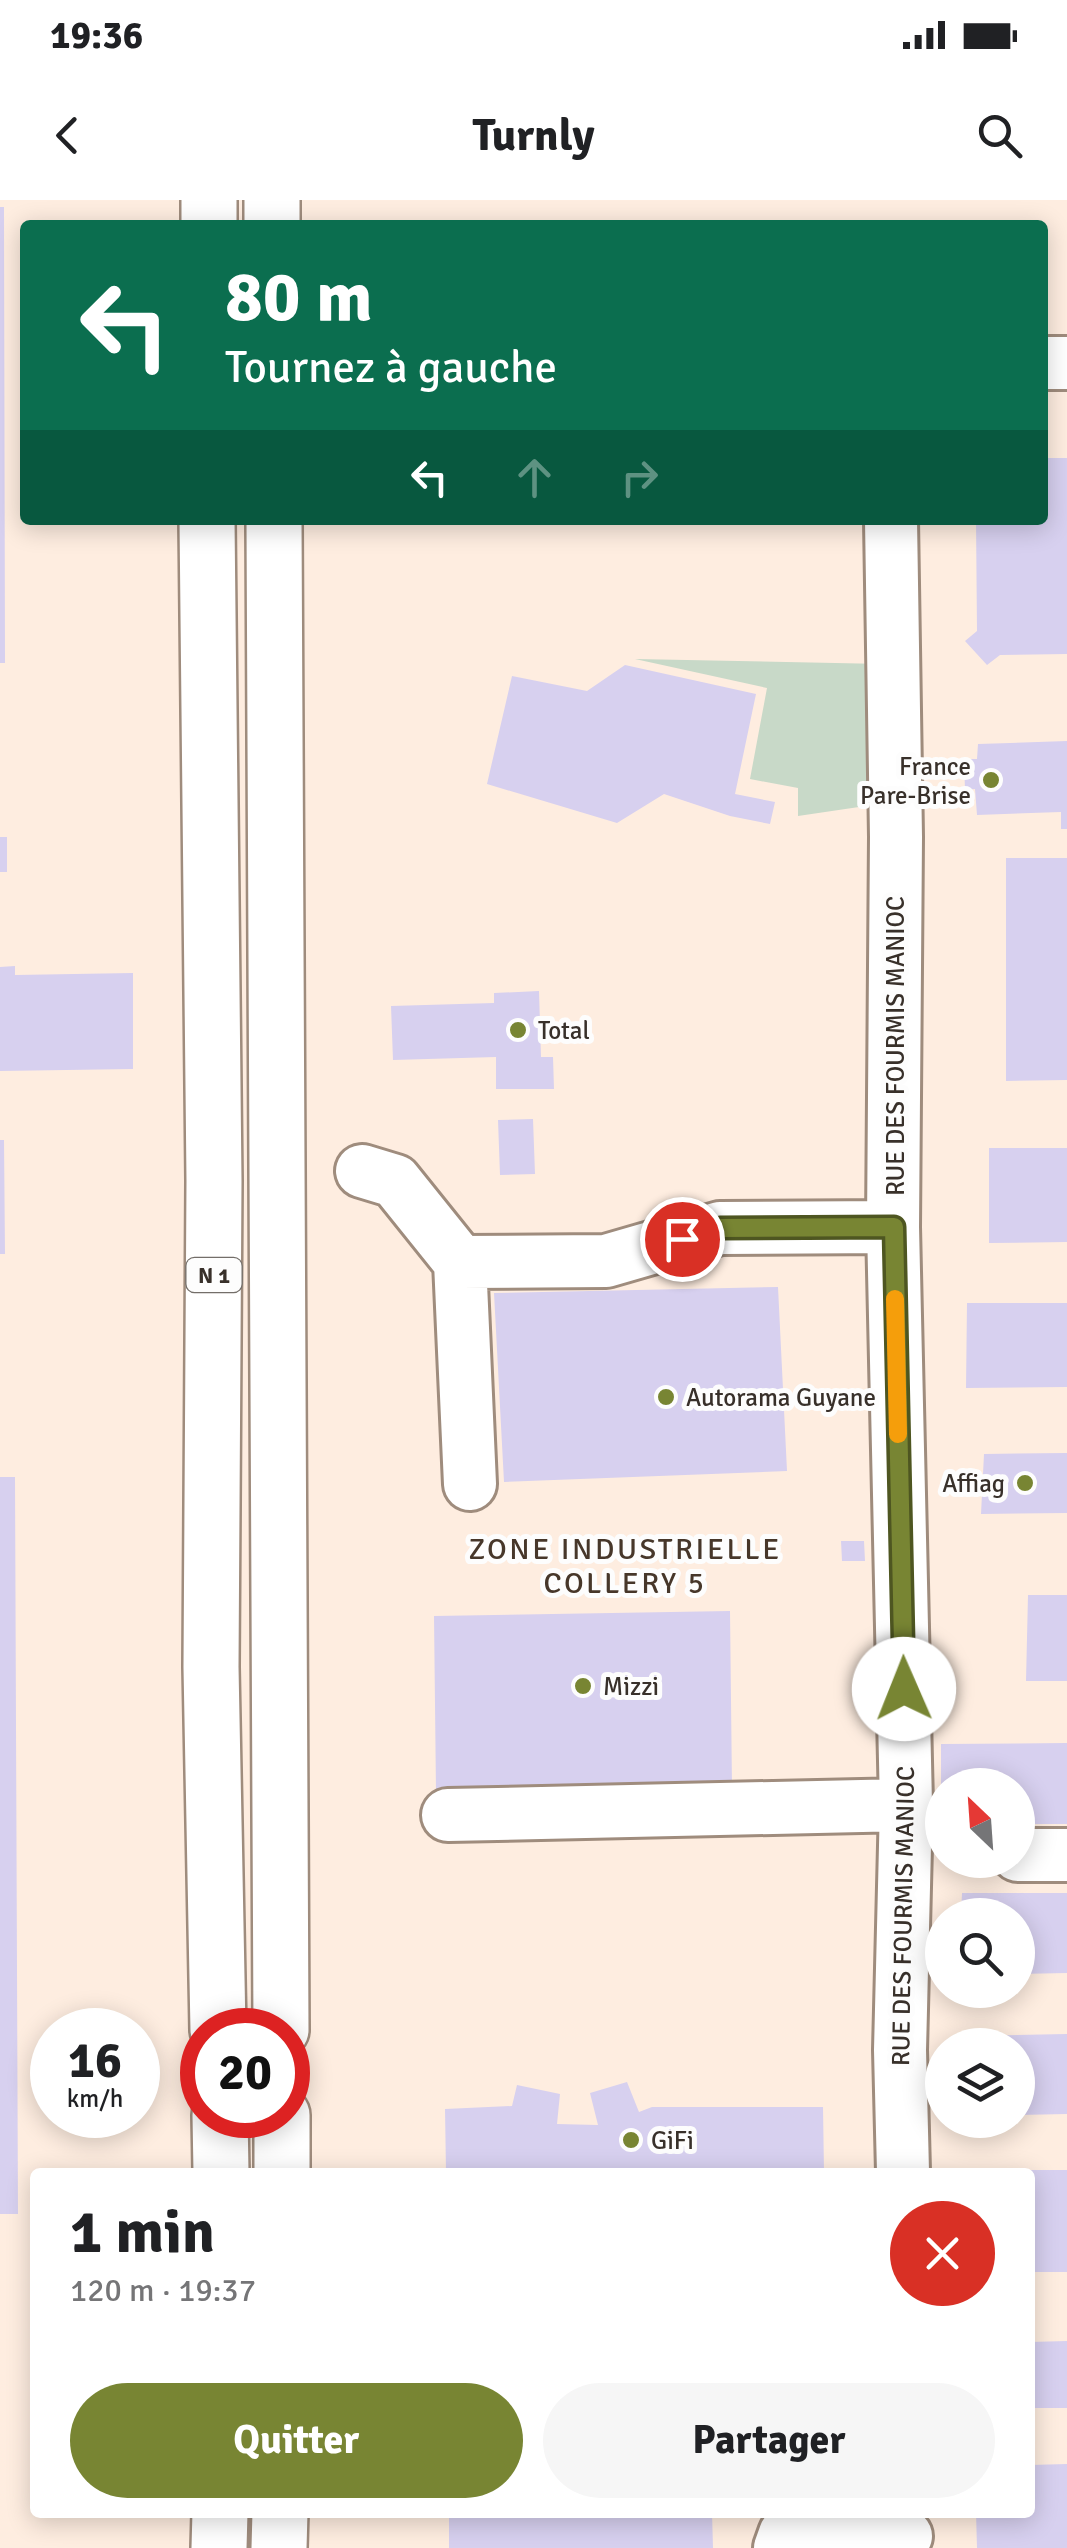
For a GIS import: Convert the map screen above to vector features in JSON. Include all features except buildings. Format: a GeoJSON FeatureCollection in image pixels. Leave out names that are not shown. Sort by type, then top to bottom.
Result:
{"type":"FeatureCollection","features":[{"type":"Feature","properties":{"kind":"main road","name":"N 1"},"geometry":{"type":"LineString","coordinates":[[207,525],[214,1181],[211,1667],[218,2008]]}},
{"type":"Feature","properties":{"kind":"main road","name":"N 1"},"geometry":{"type":"LineString","coordinates":[[274,525],[281,2008]]}},
{"type":"Feature","properties":{"kind":"main road"},"geometry":{"type":"LineString","coordinates":[[220,2138],[221,2168]]}},
{"type":"Feature","properties":{"kind":"main road"},"geometry":{"type":"LineString","coordinates":[[282,2138],[282,2168]]}},
{"type":"Feature","properties":{"kind":"main road"},"geometry":{"type":"LineString","coordinates":[[219,2548],[220,2518]]}},
{"type":"Feature","properties":{"kind":"main road"},"geometry":{"type":"LineString","coordinates":[[279,2548],[280,2518]]}},
{"type":"Feature","properties":{"kind":"main road"},"geometry":{"type":"LineString","coordinates":[[314,2518],[314,2548]]}},
{"type":"Feature","properties":{"kind":"lane","name":"RUE DES FOURMIS MANIOC"},"geometry":{"type":"LineString","coordinates":[[892,525],[896,837],[894,1227],[906,1804],[924,1856],[900,2050],[902,2168]]}},
{"type":"Feature","properties":{"kind":"lane"},"geometry":{"type":"LineString","coordinates":[[362,1171],[394,1181],[460,1262],[470,1484]]}},
{"type":"Feature","properties":{"kind":"lane"},"geometry":{"type":"LineString","coordinates":[[460,1262],[606,1261],[720,1228],[894,1227]]}},
{"type":"Feature","properties":{"kind":"lane"},"geometry":{"type":"LineString","coordinates":[[448,1815],[906,1804]]}},
{"type":"Feature","properties":{"kind":"lane"},"geometry":{"type":"LineString","coordinates":[[1035,1855],[1067,1855]]}},
{"type":"Feature","properties":{"kind":"lane"},"geometry":{"type":"LineString","coordinates":[[780,2548],[785,2534],[802,2529],[854,2536],[906,2532]]}},
{"type":"Feature","properties":{"kind":"green space"},"geometry":{"type":"Polygon","coordinates":[[[635,659],[884,664],[886,803],[798,816],[798,788],[750,779],[767,688],[635,659]]]}},
{"type":"Feature","properties":{"kind":"slow traffic"},"geometry":{"type":"LineString","coordinates":[[895,1299],[898,1434]]}},
{"type":"Feature","properties":{"kind":"place","name":"France Pare-Brise"},"geometry":{"type":"Point","coordinates":[991,780]}},
{"type":"Feature","properties":{"kind":"place","name":"Total"},"geometry":{"type":"Point","coordinates":[518,1030]}},
{"type":"Feature","properties":{"kind":"place","name":"Autorama Guyane"},"geometry":{"type":"Point","coordinates":[666,1397]}},
{"type":"Feature","properties":{"kind":"place","name":"Affiag"},"geometry":{"type":"Point","coordinates":[1025,1483]}},
{"type":"Feature","properties":{"kind":"place","name":"Mizzi"},"geometry":{"type":"Point","coordinates":[583,1686]}},
{"type":"Feature","properties":{"kind":"place","name":"GiFi"},"geometry":{"type":"Point","coordinates":[631,2140]}},
{"type":"Feature","properties":{"kind":"district","name":"ZONE INDUSTRIELLE COLLERY 5"},"geometry":{"type":"Point","coordinates":[625,1566]}},
{"type":"Feature","properties":{"kind":"route"},"geometry":{"type":"LineString","coordinates":[[682,1239],[720,1228],[894,1227],[904,1689]]}}]}
